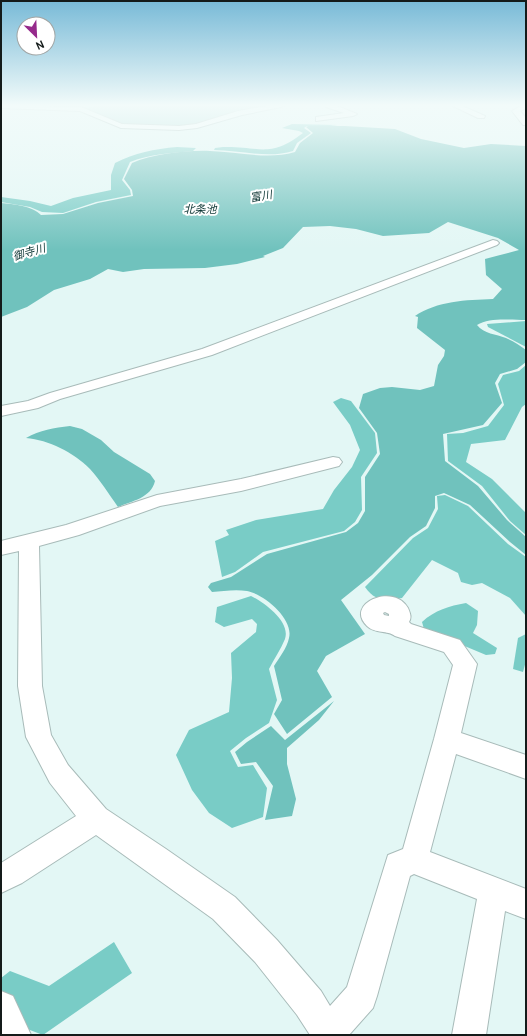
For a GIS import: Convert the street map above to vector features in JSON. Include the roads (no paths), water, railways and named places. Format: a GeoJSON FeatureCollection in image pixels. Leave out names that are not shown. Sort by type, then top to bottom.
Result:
{"type":"FeatureCollection","features":[{"type":"Feature","properties":{"kind":"street"},"geometry":{"type":"LineString","coordinates":[[1,411],[32,405],[55,396],[207,352],[493,243]]}},
{"type":"Feature","properties":{"kind":"street"},"geometry":{"type":"LineString","coordinates":[[1,548],[72,530],[156,501],[241,485],[333,462]]}},
{"type":"Feature","properties":{"kind":"street"},"geometry":{"type":"LineString","coordinates":[[29,542],[30,686],[39,737],[60,774],[96,819],[156,858],[224,908],[266,951],[309,1003],[329,1033],[361,996],[398,865],[414,860],[526,904]]}},
{"type":"Feature","properties":{"kind":"street"},"geometry":{"type":"LineString","coordinates":[[396,624],[403,630],[452,646],[465,664],[447,740],[414,860]]}},
{"type":"Feature","properties":{"kind":"street"},"geometry":{"type":"LineString","coordinates":[[447,740],[526,767]]}},
{"type":"Feature","properties":{"kind":"street"},"geometry":{"type":"LineString","coordinates":[[1,878],[12,873],[96,819]]}},
{"type":"Feature","properties":{"kind":"street"},"geometry":{"type":"LineString","coordinates":[[469,1035],[493,891]]}},
{"type":"Feature","properties":{"kind":"street"},"geometry":{"type":"LineString","coordinates":[[1,1008],[14,1035]]}},
{"type":"Feature","properties":{"kind":"water","name":"北条池"},"geometry":{"type":"Polygon","coordinates":[[[168,153],[526,153],[526,320],[494,320],[482,322],[477,325],[483,330],[506,338],[524,348],[526,350],[526,362],[517,369],[500,374],[495,383],[502,403],[483,425],[443,434],[445,461],[478,486],[507,520],[526,537],[526,555],[470,505],[444,493],[435,496],[435,508],[426,526],[410,537],[372,575],[341,600],[365,634],[326,656],[317,671],[332,697],[287,734],[274,714],[282,700],[274,666],[283,653],[288,642],[289,631],[287,623],[276,608],[254,593],[238,590],[212,592],[208,587],[211,583],[231,577],[267,554],[346,532],[358,523],[365,511],[365,477],[380,454],[377,433],[359,408],[363,394],[380,388],[392,387],[420,390],[434,386],[438,365],[444,356],[445,350],[417,328],[418,317],[415,316],[442,304],[493,299],[502,289],[486,275],[485,259],[519,250],[498,238],[448,222],[429,233],[383,236],[356,229],[330,226],[303,227],[283,248],[263,256],[265,257],[237,264],[205,268],[144,269],[123,272],[108,269],[90,279],[54,290],[27,307],[1,317],[1,203],[33,209],[41,215],[63,214],[98,203],[133,196],[132,190],[124,179],[132,163],[150,157],[168,153]]]}},
{"type":"Feature","properties":{"kind":"water"},"geometry":{"type":"Polygon","coordinates":[[[70,426],[82,429],[101,440],[114,452],[150,474],[155,481],[150,491],[140,498],[118,507],[94,473],[76,457],[52,444],[26,438],[42,431],[70,426]]]}},
{"type":"Feature","properties":{"kind":"water"},"geometry":{"type":"Polygon","coordinates":[[[334,701],[319,720],[287,748],[287,764],[296,799],[292,816],[265,820],[273,786],[256,762],[241,764],[235,752],[271,726],[285,740],[334,701]]]}},
{"type":"Feature","properties":{"kind":"water label","name":"富川"},"geometry":{"type":"Point","coordinates":[261,196]}},
{"type":"Feature","properties":{"kind":"water label","name":"御寺川"},"geometry":{"type":"Point","coordinates":[29,252]}}]}
